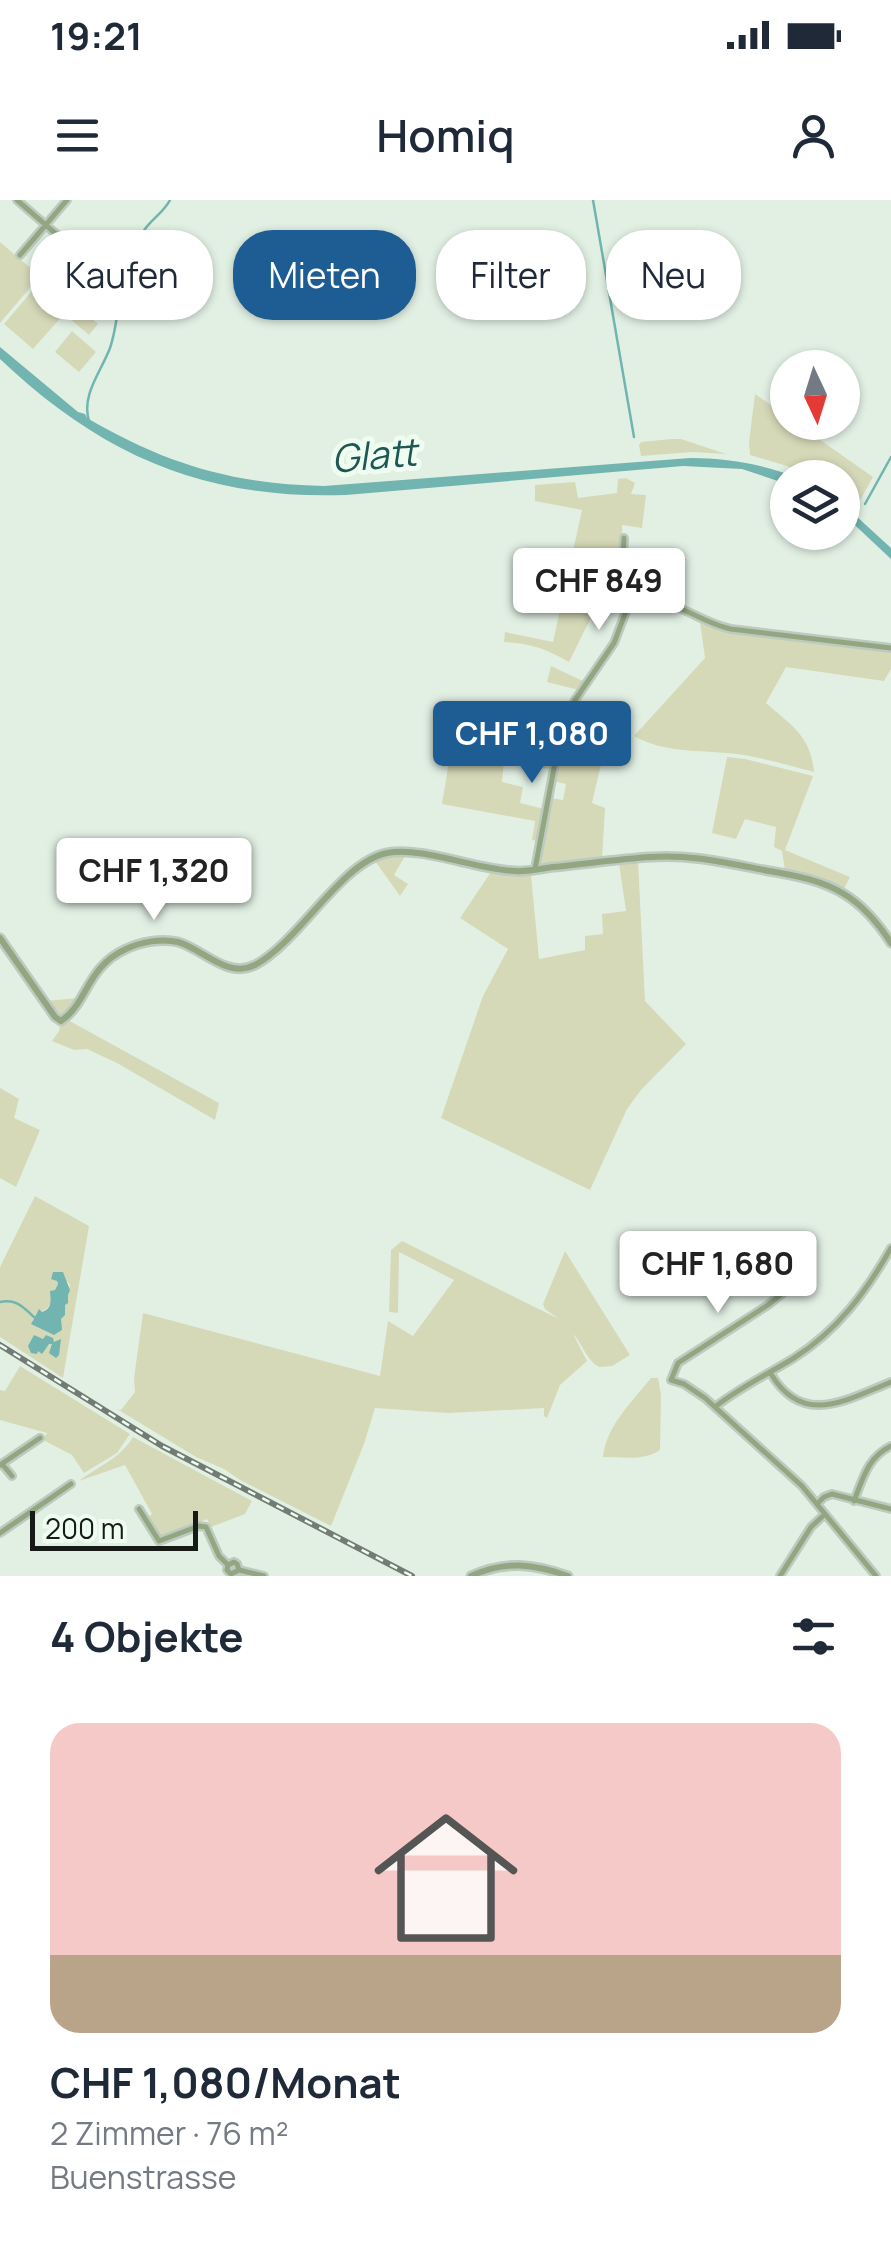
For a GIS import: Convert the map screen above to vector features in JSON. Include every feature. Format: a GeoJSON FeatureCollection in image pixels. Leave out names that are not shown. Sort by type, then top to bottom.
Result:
{"type":"FeatureCollection","features":[{"type":"Feature","properties":{"kind":"street"},"geometry":{"type":"LineString","coordinates":[[17,200],[51,230]]}},
{"type":"Feature","properties":{"kind":"street"},"geometry":{"type":"LineString","coordinates":[[20,254],[68,200]]}},
{"type":"Feature","properties":{"kind":"street"},"geometry":{"type":"LineString","coordinates":[[624,538],[622,586],[628,606]]}},
{"type":"Feature","properties":{"kind":"street"},"geometry":{"type":"LineString","coordinates":[[535,869],[560,731],[575,700],[614,643],[628,606],[636,598],[673,606],[722,628],[891,648]]}},
{"type":"Feature","properties":{"kind":"street"},"geometry":{"type":"LineString","coordinates":[[0,938],[61,1021],[99,968],[123,950],[168,940],[227,967],[253,966],[273,952],[354,870],[376,856],[409,852],[510,871],[680,856],[792,876],[826,884],[845,894],[868,912],[891,942]]}},
{"type":"Feature","properties":{"kind":"street"},"geometry":{"type":"LineString","coordinates":[[715,1407],[803,1352],[834,1326],[868,1288],[891,1248]]}},
{"type":"Feature","properties":{"kind":"street"},"geometry":{"type":"LineString","coordinates":[[802,1271],[768,1305],[678,1363],[670,1380],[696,1391],[802,1486],[876,1576]]}},
{"type":"Feature","properties":{"kind":"street"},"geometry":{"type":"LineString","coordinates":[[770,1372],[790,1397],[818,1406],[891,1382]]}},
{"type":"Feature","properties":{"kind":"street"},"geometry":{"type":"LineString","coordinates":[[12,1476],[1,1464],[40,1438]]}},
{"type":"Feature","properties":{"kind":"street"},"geometry":{"type":"LineString","coordinates":[[854,1501],[871,1459],[891,1446]]}},
{"type":"Feature","properties":{"kind":"street"},"geometry":{"type":"LineString","coordinates":[[0,1533],[72,1484]]}},
{"type":"Feature","properties":{"kind":"street"},"geometry":{"type":"LineString","coordinates":[[817,1504],[832,1494],[891,1509]]}},
{"type":"Feature","properties":{"kind":"street"},"geometry":{"type":"LineString","coordinates":[[139,1510],[158,1542],[199,1526],[206,1527],[218,1556],[228,1565],[234,1562],[239,1570],[264,1576]]}},
{"type":"Feature","properties":{"kind":"street"},"geometry":{"type":"LineString","coordinates":[[780,1576],[810,1528],[825,1514]]}},
{"type":"Feature","properties":{"kind":"street"},"geometry":{"type":"LineString","coordinates":[[471,1576],[494,1567],[518,1564],[568,1576]]}},
{"type":"Feature","properties":{"kind":"street"},"geometry":{"type":"LineString","coordinates":[[864,1576],[869,1568]]}},
{"type":"Feature","properties":{"kind":"green space"},"geometry":{"type":"Polygon","coordinates":[[[0,242],[30,268],[30,288],[0,323],[0,242]]]}},
{"type":"Feature","properties":{"kind":"green space"},"geometry":{"type":"Polygon","coordinates":[[[30,293],[30,320],[59,320],[33,349],[4,324],[30,293]]]}},
{"type":"Feature","properties":{"kind":"green space"},"geometry":{"type":"Polygon","coordinates":[[[71,320],[93,320],[98,324],[89,335],[71,320]]]}},
{"type":"Feature","properties":{"kind":"green space"},"geometry":{"type":"Polygon","coordinates":[[[72,331],[96,352],[79,372],[55,352],[72,331]]]}},
{"type":"Feature","properties":{"kind":"green space"},"geometry":{"type":"Polygon","coordinates":[[[755,394],[770,404],[770,440],[820,440],[849,460],[770,461],[750,455],[755,394]]]}},
{"type":"Feature","properties":{"kind":"green space"},"geometry":{"type":"Polygon","coordinates":[[[681,439],[726,454],[641,456],[641,442],[681,439]]]}},
{"type":"Feature","properties":{"kind":"green space"},"geometry":{"type":"Polygon","coordinates":[[[860,468],[873,477],[860,500],[860,468]]]}},
{"type":"Feature","properties":{"kind":"green space"},"geometry":{"type":"Polygon","coordinates":[[[618,479],[635,483],[631,494],[646,495],[642,528],[622,525],[618,593],[604,591],[569,662],[538,647],[504,642],[505,632],[553,642],[582,510],[535,501],[535,485],[575,482],[578,498],[617,493],[618,479]]]}},
{"type":"Feature","properties":{"kind":"green space"},"geometry":{"type":"Polygon","coordinates":[[[700,622],[721,630],[891,651],[891,669],[884,681],[786,667],[766,703],[804,740],[814,772],[744,755],[660,746],[634,736],[705,658],[700,622]]]}},
{"type":"Feature","properties":{"kind":"green space"},"geometry":{"type":"Polygon","coordinates":[[[551,666],[585,682],[579,690],[547,682],[551,666]]]}},
{"type":"Feature","properties":{"kind":"green space"},"geometry":{"type":"Polygon","coordinates":[[[568,716],[609,730],[592,803],[605,808],[602,859],[542,865],[539,860],[550,798],[563,800],[566,784],[553,781],[568,716]]]}},
{"type":"Feature","properties":{"kind":"green space"},"geometry":{"type":"Polygon","coordinates":[[[454,731],[554,742],[550,769],[504,761],[502,782],[523,787],[520,803],[544,809],[537,841],[532,840],[535,821],[442,804],[454,731]]]}},
{"type":"Feature","properties":{"kind":"green space"},"geometry":{"type":"Polygon","coordinates":[[[727,757],[813,776],[785,850],[850,877],[844,889],[785,871],[782,851],[774,847],[776,827],[745,819],[736,839],[712,833],[727,757]]]}},
{"type":"Feature","properties":{"kind":"green space"},"geometry":{"type":"Polygon","coordinates":[[[405,856],[394,875],[408,884],[400,896],[375,861],[405,856]]]}},
{"type":"Feature","properties":{"kind":"green space"},"geometry":{"type":"Polygon","coordinates":[[[638,861],[645,1001],[686,1044],[627,1109],[590,1190],[441,1118],[483,996],[508,949],[460,918],[491,872],[531,875],[539,959],[585,950],[585,936],[603,934],[602,914],[626,911],[619,863],[638,861]]]}},
{"type":"Feature","properties":{"kind":"green space"},"geometry":{"type":"Polygon","coordinates":[[[79,998],[66,1019],[219,1103],[215,1120],[117,1063],[87,1049],[74,1050],[52,1041],[61,1022],[45,1001],[79,998]]]}},
{"type":"Feature","properties":{"kind":"green space"},"geometry":{"type":"Polygon","coordinates":[[[0,1088],[19,1099],[14,1118],[40,1130],[16,1187],[0,1178],[0,1088]]]}},
{"type":"Feature","properties":{"kind":"green space"},"geometry":{"type":"Polygon","coordinates":[[[35,1196],[89,1226],[63,1378],[0,1337],[0,1267],[35,1196]],[[57,1281],[49,1306],[37,1312],[32,1321],[49,1333],[61,1319],[70,1285],[57,1281]]]}},
{"type":"Feature","properties":{"kind":"green space"},"geometry":{"type":"Polygon","coordinates":[[[402,1241],[559,1319],[543,1304],[565,1251],[630,1355],[612,1366],[599,1367],[573,1334],[587,1361],[560,1385],[547,1418],[544,1408],[448,1413],[375,1408],[331,1526],[196,1457],[117,1409],[121,1410],[135,1392],[143,1313],[380,1376],[388,1321],[413,1336],[454,1280],[399,1252],[398,1313],[389,1312],[391,1250],[402,1241]]]}},
{"type":"Feature","properties":{"kind":"green space"},"geometry":{"type":"Polygon","coordinates":[[[20,1366],[130,1434],[117,1453],[84,1473],[72,1455],[43,1440],[47,1433],[0,1420],[0,1390],[5,1391],[20,1366]]]}},
{"type":"Feature","properties":{"kind":"green space"},"geometry":{"type":"Polygon","coordinates":[[[651,1378],[658,1378],[661,1395],[660,1450],[640,1457],[603,1457],[614,1425],[651,1378]]]}},
{"type":"Feature","properties":{"kind":"green space"},"geometry":{"type":"Polygon","coordinates":[[[133,1437],[252,1501],[245,1514],[211,1527],[207,1519],[162,1539],[157,1538],[147,1518],[152,1514],[125,1465],[79,1481],[115,1457],[133,1437]]]}},
{"type":"Feature","properties":{"kind":"water","name":"Glatt"},"geometry":{"type":"Polygon","coordinates":[[[0,347],[78,412],[144,448],[201,468],[259,481],[324,486],[690,458],[770,469],[770,478],[742,469],[683,466],[346,495],[295,495],[246,489],[158,465],[116,446],[38,393],[0,359],[0,347]]]}},
{"type":"Feature","properties":{"kind":"water"},"geometry":{"type":"Polygon","coordinates":[[[860,520],[891,548],[891,559],[860,530],[860,520]]]}},
{"type":"Feature","properties":{"kind":"water"},"geometry":{"type":"Polygon","coordinates":[[[53,1272],[63,1272],[70,1290],[61,1319],[62,1330],[54,1335],[31,1324],[39,1309],[42,1312],[49,1306],[50,1291],[58,1284],[51,1279],[53,1272]]]}},
{"type":"Feature","properties":{"kind":"water"},"geometry":{"type":"Polygon","coordinates":[[[34,1335],[43,1339],[46,1335],[54,1342],[61,1339],[59,1355],[56,1358],[49,1353],[52,1344],[42,1354],[31,1353],[28,1346],[34,1335]]]}},
{"type":"Feature","properties":{"kind":"waterway"},"geometry":{"type":"LineString","coordinates":[[89,421],[90,393],[110,348],[126,267],[145,229],[170,200]]}},
{"type":"Feature","properties":{"kind":"waterway"},"geometry":{"type":"LineString","coordinates":[[593,200],[634,437]]}},
{"type":"Feature","properties":{"kind":"waterway"},"geometry":{"type":"LineString","coordinates":[[865,504],[891,457]]}},
{"type":"Feature","properties":{"kind":"waterway"},"geometry":{"type":"LineString","coordinates":[[0,1302],[15,1303],[34,1317]]}},
{"type":"Feature","properties":{"kind":"railway"},"geometry":{"type":"LineString","coordinates":[[0,1345],[162,1446],[412,1576]]}}]}
